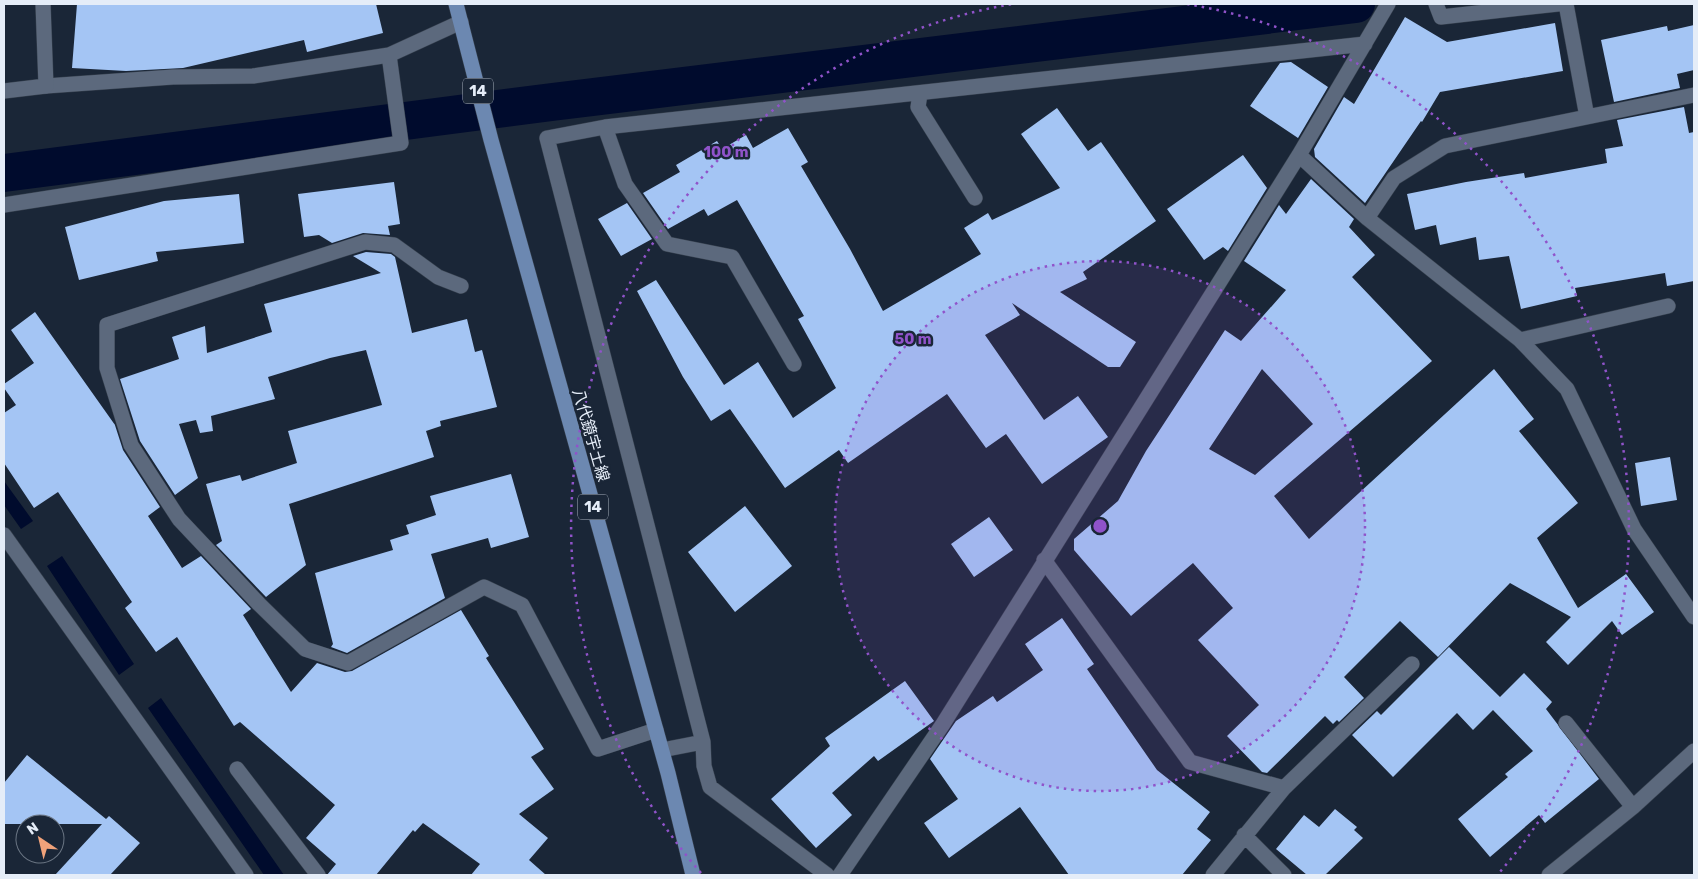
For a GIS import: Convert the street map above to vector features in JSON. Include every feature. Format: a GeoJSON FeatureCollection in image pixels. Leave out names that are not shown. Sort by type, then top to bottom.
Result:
{"type":"FeatureCollection","features":[{"type":"Feature","properties":{"kind":"main road","name":"八代鏡宇土線"},"geometry":{"type":"LineString","coordinates":[[456,4],[491,140],[662,750],[693,875]]}},
{"type":"Feature","properties":{"kind":"street"},"geometry":{"type":"LineString","coordinates":[[43,4],[46,86]]}},
{"type":"Feature","properties":{"kind":"street"},"geometry":{"type":"LineString","coordinates":[[840,875],[943,724],[1299,155],[1388,4]]}},
{"type":"Feature","properties":{"kind":"street"},"geometry":{"type":"LineString","coordinates":[[1439,10],[1558,4]]}},
{"type":"Feature","properties":{"kind":"street"},"geometry":{"type":"LineString","coordinates":[[1566,4],[1587,117]]}},
{"type":"Feature","properties":{"kind":"street"},"geometry":{"type":"LineString","coordinates":[[4,91],[46,86],[173,77],[253,76],[389,55],[461,22]]}},
{"type":"Feature","properties":{"kind":"street"},"geometry":{"type":"LineString","coordinates":[[827,875],[710,787],[704,766],[703,742],[547,138],[605,127],[920,94],[1366,43]]}},
{"type":"Feature","properties":{"kind":"street"},"geometry":{"type":"LineString","coordinates":[[4,205],[402,142],[389,55]]}},
{"type":"Feature","properties":{"kind":"street"},"geometry":{"type":"LineString","coordinates":[[920,94],[918,107],[975,198]]}},
{"type":"Feature","properties":{"kind":"street"},"geometry":{"type":"LineString","coordinates":[[1367,218],[1394,178],[1445,146],[1694,95]]}},
{"type":"Feature","properties":{"kind":"street"},"geometry":{"type":"LineString","coordinates":[[605,127],[625,184],[667,244],[732,257],[794,364]]}},
{"type":"Feature","properties":{"kind":"street"},"geometry":{"type":"LineString","coordinates":[[1299,155],[1367,218],[1520,340],[1567,389],[1634,529],[1694,617]]}},
{"type":"Feature","properties":{"kind":"street"},"geometry":{"type":"LineString","coordinates":[[461,286],[438,277],[394,245],[365,242],[107,325],[107,368],[130,445],[179,520],[305,649],[348,663],[484,588],[522,605],[598,749],[656,730]]}},
{"type":"Feature","properties":{"kind":"street"},"geometry":{"type":"LineString","coordinates":[[1520,340],[1668,306]]}},
{"type":"Feature","properties":{"kind":"street"},"geometry":{"type":"LineString","coordinates":[[4,535],[246,875]]}},
{"type":"Feature","properties":{"kind":"street"},"geometry":{"type":"LineString","coordinates":[[1044,560],[1190,762],[1284,788]]}},
{"type":"Feature","properties":{"kind":"street"},"geometry":{"type":"LineString","coordinates":[[1213,875],[1284,788],[1412,664]]}},
{"type":"Feature","properties":{"kind":"street"},"geometry":{"type":"LineString","coordinates":[[1566,723],[1633,807]]}},
{"type":"Feature","properties":{"kind":"street"},"geometry":{"type":"LineString","coordinates":[[662,750],[703,742]]}},
{"type":"Feature","properties":{"kind":"street"},"geometry":{"type":"LineString","coordinates":[[1550,875],[1633,807],[1694,751]]}},
{"type":"Feature","properties":{"kind":"street"},"geometry":{"type":"LineString","coordinates":[[237,769],[318,875]]}},
{"type":"Feature","properties":{"kind":"street"},"geometry":{"type":"LineString","coordinates":[[1244,835],[1284,875]]}},
{"type":"Feature","properties":{"kind":"water"},"geometry":{"type":"Polygon","coordinates":[[[4,481],[33,521],[21,529],[4,505],[4,481]]]}},
{"type":"Feature","properties":{"kind":"water"},"geometry":{"type":"Polygon","coordinates":[[[62,556],[134,664],[119,675],[47,566],[62,556]]]}},
{"type":"Feature","properties":{"kind":"water"},"geometry":{"type":"Polygon","coordinates":[[[161,698],[284,875],[264,875],[148,708],[161,698]]]}},
{"type":"Feature","properties":{"kind":"building"},"geometry":{"type":"Polygon","coordinates":[[[77,4],[376,4],[383,33],[307,52],[304,40],[183,68],[126,71],[72,68],[77,4]]]}},
{"type":"Feature","properties":{"kind":"building"},"geometry":{"type":"Polygon","coordinates":[[[1405,17],[1447,42],[1555,23],[1563,71],[1440,92],[1422,122],[1365,203],[1315,157],[1314,149],[1344,97],[1354,104],[1405,17]]]}},
{"type":"Feature","properties":{"kind":"building"},"geometry":{"type":"Polygon","coordinates":[[[1694,25],[1694,70],[1677,74],[1680,88],[1614,102],[1601,40],[1667,26],[1668,31],[1694,25]]]}},
{"type":"Feature","properties":{"kind":"building"},"geometry":{"type":"Polygon","coordinates":[[[1291,62],[1328,87],[1298,138],[1250,106],[1280,63],[1291,62]]]}},
{"type":"Feature","properties":{"kind":"building"},"geometry":{"type":"Polygon","coordinates":[[[1684,107],[1689,133],[1694,132],[1694,281],[1667,286],[1665,273],[1575,288],[1577,296],[1521,309],[1509,256],[1479,260],[1476,237],[1440,245],[1436,225],[1415,230],[1407,194],[1524,173],[1525,178],[1607,163],[1605,149],[1623,146],[1617,120],[1684,107]]]}},
{"type":"Feature","properties":{"kind":"building"},"geometry":{"type":"Polygon","coordinates":[[[1057,108],[1088,151],[1101,142],[1156,221],[1083,272],[1087,279],[1060,292],[1136,342],[1120,367],[1108,367],[1012,303],[1020,315],[985,335],[1044,420],[1078,396],[1108,437],[1042,484],[1006,434],[986,448],[947,394],[848,463],[839,450],[785,488],[730,409],[711,421],[683,377],[637,291],[656,280],[724,385],[758,362],[793,418],[836,388],[798,319],[804,316],[737,200],[708,216],[704,209],[668,229],[643,193],[680,172],[676,165],[717,141],[722,149],[746,135],[753,148],[788,128],[808,162],[801,166],[850,249],[883,311],[981,254],[964,228],[988,213],[992,220],[1060,188],[1021,134],[1057,108]]]}},
{"type":"Feature","properties":{"kind":"building"},"geometry":{"type":"Polygon","coordinates":[[[1243,155],[1267,188],[1228,251],[1223,247],[1204,260],[1167,209],[1243,155]]]}},
{"type":"Feature","properties":{"kind":"building"},"geometry":{"type":"Polygon","coordinates":[[[1311,179],[1354,219],[1349,227],[1375,255],[1352,277],[1432,361],[1274,496],[1309,539],[1494,369],[1534,419],[1519,431],[1578,503],[1537,538],[1578,608],[1626,574],[1654,612],[1622,635],[1612,621],[1568,665],[1546,642],[1571,617],[1510,583],[1438,657],[1400,621],[1344,677],[1364,698],[1339,722],[1337,720],[1333,724],[1325,716],[1267,773],[1262,772],[1227,736],[1259,705],[1198,640],[1233,608],[1193,563],[1131,616],[1074,550],[1074,539],[1118,501],[1146,451],[1225,330],[1241,341],[1286,290],[1244,261],[1279,205],[1286,214],[1311,179]],[[1262,369],[1209,449],[1255,475],[1313,424],[1262,369]]]}},
{"type":"Feature","properties":{"kind":"building"},"geometry":{"type":"Polygon","coordinates":[[[394,182],[400,224],[388,226],[390,235],[363,233],[332,243],[319,235],[304,237],[298,194],[394,182]]]}},
{"type":"Feature","properties":{"kind":"building"},"geometry":{"type":"Polygon","coordinates":[[[239,194],[244,243],[156,252],[158,261],[79,280],[65,227],[164,201],[239,194]]]}},
{"type":"Feature","properties":{"kind":"building"},"geometry":{"type":"Polygon","coordinates":[[[627,203],[652,239],[621,256],[598,219],[627,203]]]}},
{"type":"Feature","properties":{"kind":"building"},"geometry":{"type":"Polygon","coordinates":[[[366,252],[391,254],[395,257],[412,333],[467,319],[475,352],[482,350],[497,407],[440,421],[441,426],[426,431],[434,457],[289,504],[306,565],[266,597],[216,545],[222,541],[206,484],[240,475],[242,481],[297,463],[288,431],[382,405],[366,350],[330,358],[268,377],[275,399],[211,416],[213,431],[200,433],[196,420],[179,424],[198,478],[175,495],[140,441],[120,379],[179,359],[172,337],[205,326],[207,353],[272,332],[264,304],[381,273],[353,256],[366,252]]]}},
{"type":"Feature","properties":{"kind":"building"},"geometry":{"type":"Polygon","coordinates":[[[35,312],[115,425],[123,450],[160,507],[148,516],[182,568],[201,556],[251,609],[243,615],[291,692],[317,663],[345,672],[352,671],[461,610],[489,656],[486,658],[544,749],[531,757],[554,789],[519,814],[548,838],[529,860],[546,875],[471,875],[480,864],[423,823],[415,832],[413,830],[376,875],[327,875],[336,864],[306,838],[335,805],[240,722],[234,726],[177,637],[156,652],[125,608],[132,602],[58,492],[34,508],[4,463],[4,413],[16,405],[4,388],[4,384],[34,363],[11,330],[35,312]]]}},
{"type":"Feature","properties":{"kind":"building"},"geometry":{"type":"Polygon","coordinates":[[[1670,457],[1677,500],[1641,506],[1635,463],[1670,457]]]}},
{"type":"Feature","properties":{"kind":"building"},"geometry":{"type":"Polygon","coordinates":[[[511,474],[529,537],[491,548],[488,538],[431,554],[445,598],[347,653],[331,647],[333,644],[315,573],[393,550],[390,540],[409,534],[406,525],[436,515],[430,496],[511,474]]]}},
{"type":"Feature","properties":{"kind":"building"},"geometry":{"type":"Polygon","coordinates":[[[745,506],[792,566],[735,612],[688,552],[745,506]]]}},
{"type":"Feature","properties":{"kind":"building"},"geometry":{"type":"Polygon","coordinates":[[[989,517],[1013,550],[974,577],[951,544],[989,517]]]}},
{"type":"Feature","properties":{"kind":"building"},"geometry":{"type":"Polygon","coordinates":[[[1062,618],[1094,664],[1087,669],[1157,770],[1210,812],[1197,829],[1211,840],[1182,875],[1069,875],[1020,807],[949,858],[924,823],[958,799],[930,759],[956,721],[993,696],[997,702],[1043,670],[1025,644],[1062,618]]]}},
{"type":"Feature","properties":{"kind":"building"},"geometry":{"type":"Polygon","coordinates":[[[1449,647],[1500,697],[1524,673],[1552,702],[1546,709],[1599,779],[1545,823],[1539,815],[1490,857],[1458,819],[1508,777],[1505,774],[1533,751],[1493,710],[1473,730],[1457,713],[1393,777],[1352,735],[1377,711],[1381,715],[1449,647]]]}},
{"type":"Feature","properties":{"kind":"building"},"geometry":{"type":"Polygon","coordinates":[[[905,681],[934,721],[878,761],[874,756],[832,793],[852,815],[816,848],[771,799],[830,746],[825,738],[905,681]]]}},
{"type":"Feature","properties":{"kind":"building"},"geometry":{"type":"Polygon","coordinates":[[[27,755],[106,819],[109,816],[140,843],[110,875],[55,875],[102,824],[65,824],[65,814],[15,814],[15,824],[4,824],[4,783],[27,755]]]}},
{"type":"Feature","properties":{"kind":"building"},"geometry":{"type":"Polygon","coordinates":[[[1335,809],[1357,827],[1354,830],[1363,838],[1325,875],[1307,875],[1276,849],[1304,815],[1319,827],[1335,809]]]}},
{"type":"Feature","properties":{"kind":"waterway"},"geometry":{"type":"LineString","coordinates":[[4,173],[552,102],[1356,4]]}}]}
